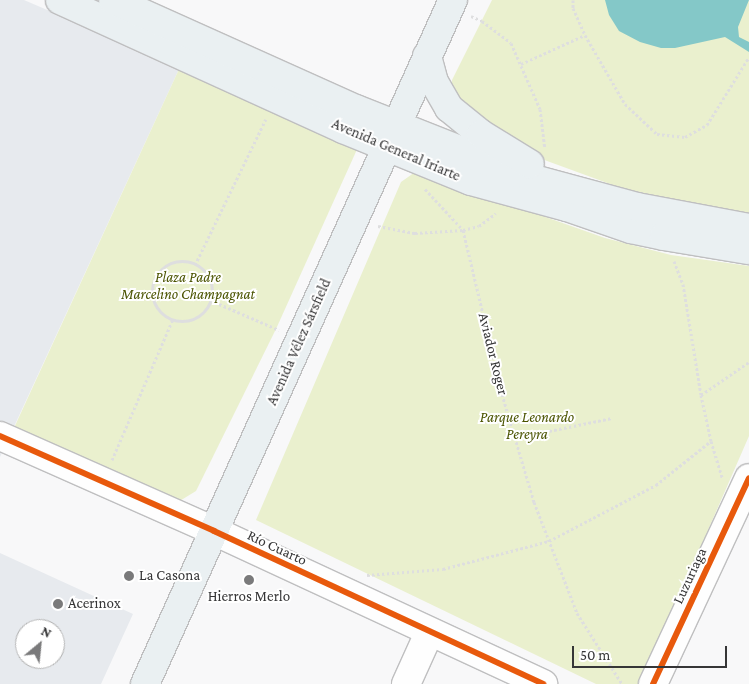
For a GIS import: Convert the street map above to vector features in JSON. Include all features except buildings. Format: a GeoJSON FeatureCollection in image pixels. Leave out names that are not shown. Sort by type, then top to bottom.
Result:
{"type":"FeatureCollection","features":[{"type":"Feature","properties":{"kind":"main road","name":"Avenida General Iriarte"},"geometry":{"type":"LineString","coordinates":[[60,0],[276,98],[391,136],[604,199],[666,214],[749,228]]}},
{"type":"Feature","properties":{"kind":"main road","name":"Avenida General Iriarte"},"geometry":{"type":"LineString","coordinates":[[113,0],[391,136],[424,162],[471,181],[664,236],[749,250]]}},
{"type":"Feature","properties":{"kind":"main road","name":"Avenida Vélez Sársfield"},"geometry":{"type":"LineString","coordinates":[[145,684],[452,3]]}},
{"type":"Feature","properties":{"kind":"main road"},"geometry":{"type":"LineString","coordinates":[[427,56],[434,82],[449,108],[481,134],[536,167],[604,199]]}},
{"type":"Feature","properties":{"kind":"street","name":"Río Cuarto"},"geometry":{"type":"LineString","coordinates":[[0,436],[214,531],[429,633],[543,684]]}},
{"type":"Feature","properties":{"kind":"street","name":"Luzuriaga"},"geometry":{"type":"LineString","coordinates":[[653,684],[744,488]]}},
{"type":"Feature","properties":{"kind":"street"},"geometry":{"type":"LineString","coordinates":[[406,684],[429,633]]}},
{"type":"Feature","properties":{"kind":"path"},"geometry":{"type":"LineString","coordinates":[[573,0],[573,8],[585,35],[625,104],[657,134],[685,137],[706,126],[749,57]]}},
{"type":"Feature","properties":{"kind":"path"},"geometry":{"type":"LineString","coordinates":[[452,3],[482,21],[511,43],[540,109],[545,148],[536,167]]}},
{"type":"Feature","properties":{"kind":"path"},"geometry":{"type":"LineString","coordinates":[[521,64],[585,35]]}},
{"type":"Feature","properties":{"kind":"path"},"geometry":{"type":"LineString","coordinates":[[195,265],[276,98]]}},
{"type":"Feature","properties":{"kind":"path"},"geometry":{"type":"LineString","coordinates":[[354,220],[415,233],[463,230],[478,226],[495,214],[512,192]]}},
{"type":"Feature","properties":{"kind":"path"},"geometry":{"type":"LineString","coordinates":[[664,236],[683,284],[701,395],[711,441],[726,489],[744,488]]}},
{"type":"Feature","properties":{"kind":"path"},"geometry":{"type":"LineString","coordinates":[[177,261],[189,262],[208,277],[212,289],[210,300],[204,311],[195,318],[184,321],[173,319],[163,314],[156,306],[152,296],[152,285],[156,275],[165,266],[177,261]]}},
{"type":"Feature","properties":{"kind":"path"},"geometry":{"type":"LineString","coordinates":[[210,300],[300,340]]}},
{"type":"Feature","properties":{"kind":"path"},"geometry":{"type":"LineString","coordinates":[[102,481],[173,319]]}},
{"type":"Feature","properties":{"kind":"path"},"geometry":{"type":"LineString","coordinates":[[701,395],[749,362]]}},
{"type":"Feature","properties":{"kind":"path"},"geometry":{"type":"LineString","coordinates":[[515,438],[612,418]]}},
{"type":"Feature","properties":{"kind":"path"},"geometry":{"type":"LineString","coordinates":[[362,575],[443,569],[549,540],[656,485],[711,441]]}},
{"type":"Feature","properties":{"kind":"shaded area"},"geometry":{"type":"Polygon","coordinates":[[[0,0],[24,0],[180,67],[0,457],[0,0]]]}},
{"type":"Feature","properties":{"kind":"shaded area","name":"Acerinox"},"geometry":{"type":"Polygon","coordinates":[[[0,553],[133,614],[101,684],[0,684],[0,553]]]}},
{"type":"Feature","properties":{"kind":"green space"},"geometry":{"type":"Polygon","coordinates":[[[492,0],[749,0],[749,216],[621,188],[517,150],[452,94],[452,80],[492,0]]]}},
{"type":"Feature","properties":{"kind":"green space","name":"Plaza Padre Marcelino Champagnat"},"geometry":{"type":"Polygon","coordinates":[[[180,67],[359,145],[276,329],[196,491],[178,502],[13,430],[180,67]]]}},
{"type":"Feature","properties":{"kind":"green space","name":"Parque Leonardo Pereyra"},"geometry":{"type":"Polygon","coordinates":[[[418,170],[605,238],[671,255],[749,266],[749,436],[641,684],[596,684],[256,520],[401,182],[418,170]]]}},
{"type":"Feature","properties":{"kind":"water"},"geometry":{"type":"Polygon","coordinates":[[[605,0],[749,0],[738,27],[739,37],[749,42],[749,52],[725,37],[675,48],[661,48],[640,42],[619,31],[609,15],[605,0]]]}},
{"type":"Feature","properties":{"kind":"cycle path"},"geometry":{"type":"LineString","coordinates":[[0,436],[214,531],[543,684]]}},
{"type":"Feature","properties":{"kind":"cycle path"},"geometry":{"type":"LineString","coordinates":[[653,684],[749,478]]}},
{"type":"Feature","properties":{"kind":"place","name":"La Casona"},"geometry":{"type":"Point","coordinates":[129,576]}},
{"type":"Feature","properties":{"kind":"place","name":"Hierros Merlo"},"geometry":{"type":"Point","coordinates":[249,580]}},
{"type":"Feature","properties":{"kind":"place","name":"Acerinox"},"geometry":{"type":"Point","coordinates":[58,604]}}]}
